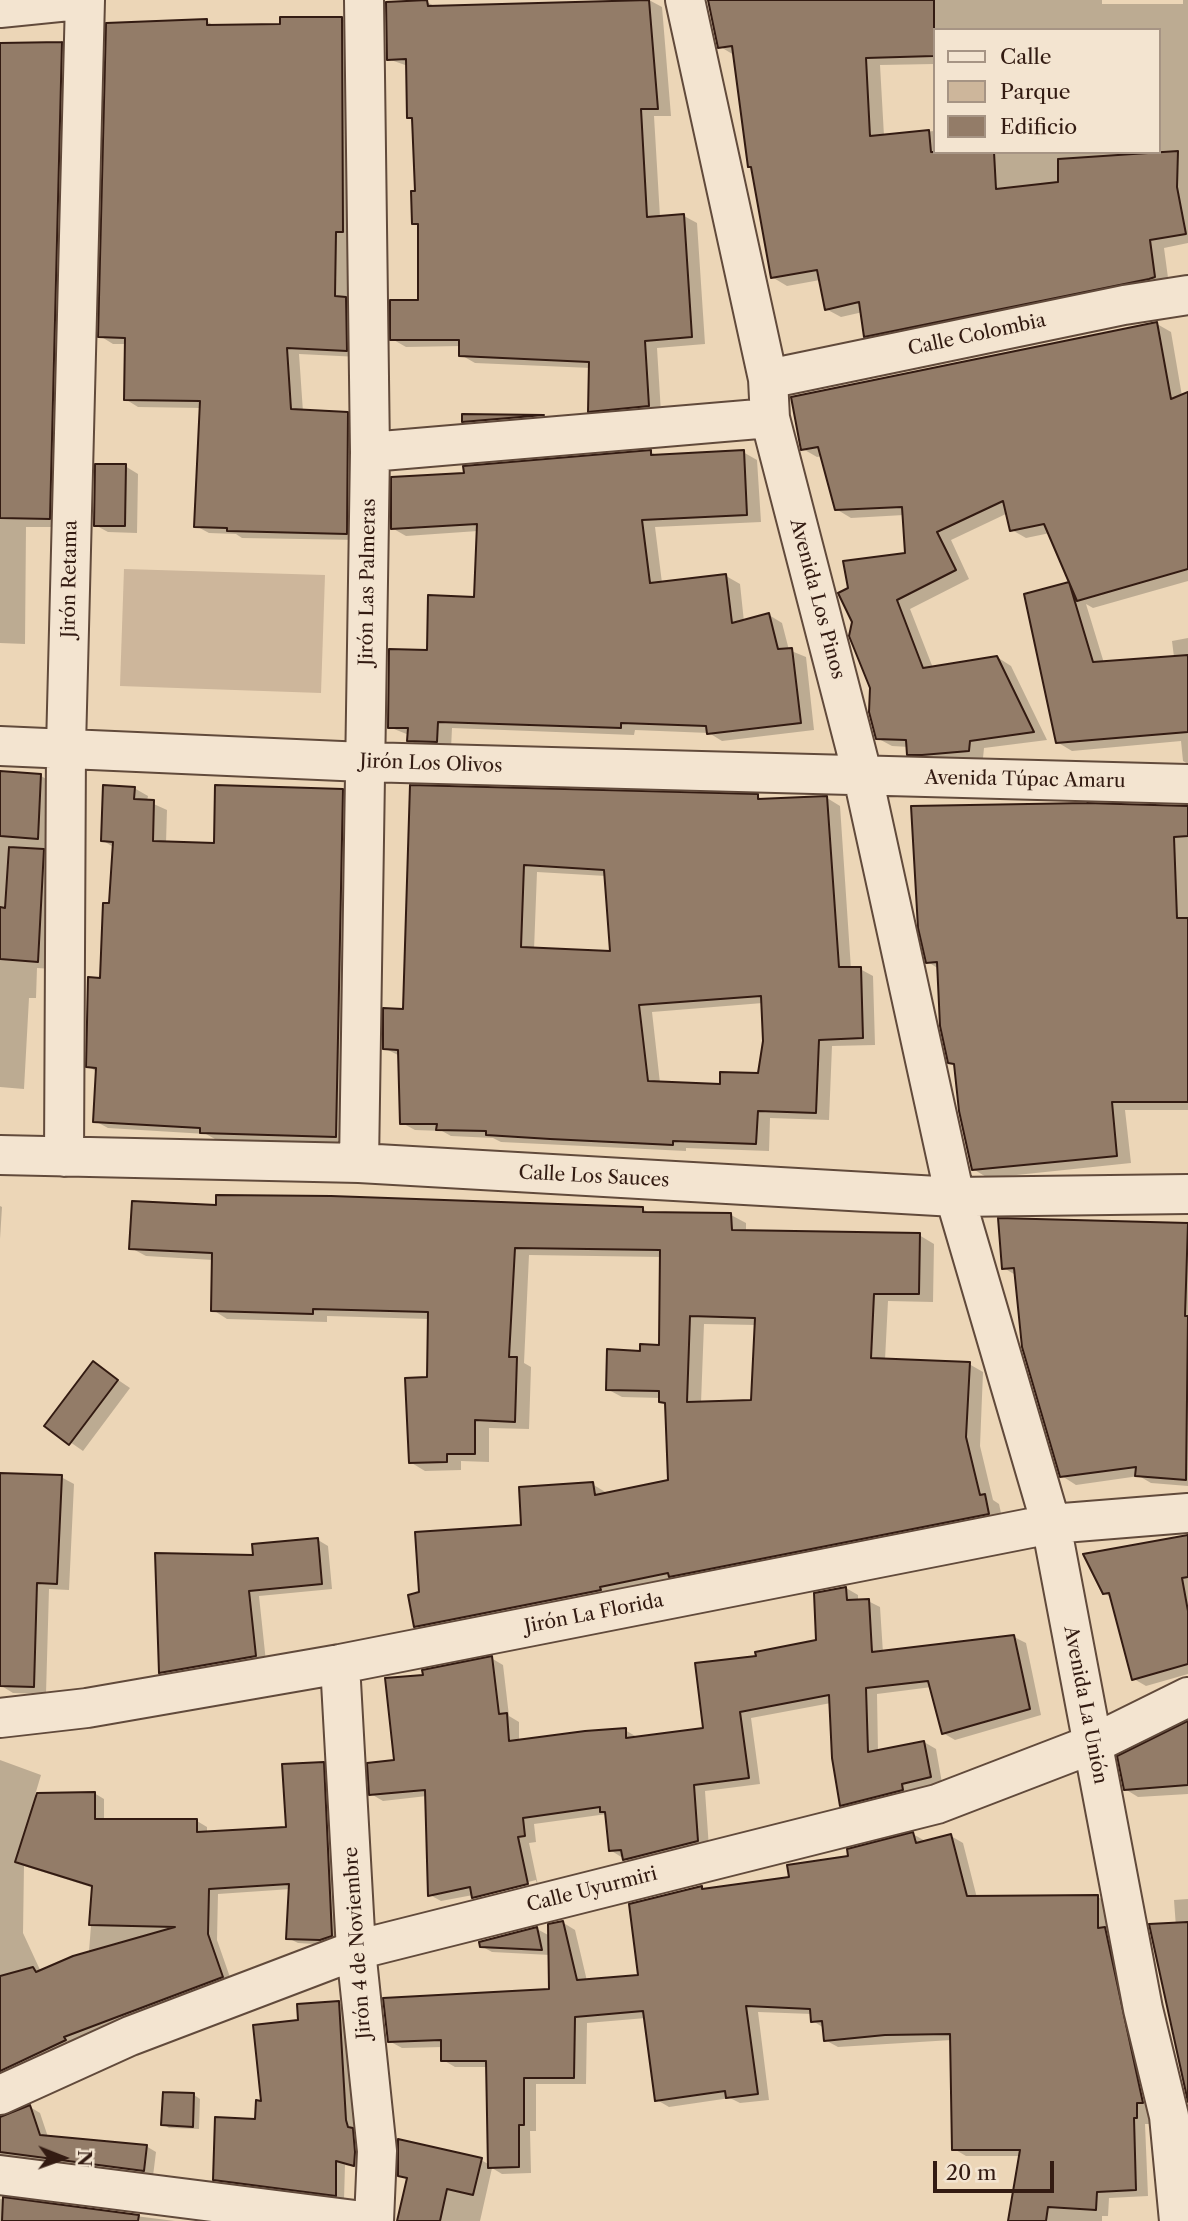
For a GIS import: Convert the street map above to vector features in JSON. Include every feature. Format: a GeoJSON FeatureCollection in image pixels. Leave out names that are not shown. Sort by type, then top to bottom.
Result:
{"type":"FeatureCollection","features":[{"type":"Feature","properties":{"kind":"street"},"geometry":{"type":"LineString","coordinates":[[0,8],[82,0]]}},
{"type":"Feature","properties":{"kind":"street","name":"Jirón Retama"},"geometry":{"type":"LineString","coordinates":[[64,1157],[66,747],[82,0]]}},
{"type":"Feature","properties":{"kind":"street","name":"Jirón Las Palmeras"},"geometry":{"type":"LineString","coordinates":[[359,1163],[370,453],[364,0]]}},
{"type":"Feature","properties":{"kind":"street","name":"Avenida Los Pinos"},"geometry":{"type":"LineString","coordinates":[[685,0],[768,379],[770,418],[863,777],[955,1197]]}},
{"type":"Feature","properties":{"kind":"street","name":"Calle Colombia"},"geometry":{"type":"LineString","coordinates":[[768,379],[1124,305],[1188,295]]}},
{"type":"Feature","properties":{"kind":"street"},"geometry":{"type":"LineString","coordinates":[[370,453],[770,418]]}},
{"type":"Feature","properties":{"kind":"street","name":"Jirón Los Olivos"},"geometry":{"type":"LineString","coordinates":[[0,746],[364,762],[863,777]]}},
{"type":"Feature","properties":{"kind":"street","name":"Avenida Túpac Amaru"},"geometry":{"type":"LineString","coordinates":[[863,777],[1188,784]]}},
{"type":"Feature","properties":{"kind":"street","name":"Calle Los Sauces"},"geometry":{"type":"LineString","coordinates":[[0,1155],[359,1163],[955,1197],[1188,1194]]}},
{"type":"Feature","properties":{"kind":"street","name":"Avenida La Unión"},"geometry":{"type":"LineString","coordinates":[[955,1197],[1051,1524],[1143,2009],[1169,2116],[1179,2221]]}},
{"type":"Feature","properties":{"kind":"street","name":"Jirón La Florida"},"geometry":{"type":"LineString","coordinates":[[0,1718],[87,1708],[340,1664],[1051,1524],[1188,1513]]}},
{"type":"Feature","properties":{"kind":"street","name":"Jirón 4 de Noviembre"},"geometry":{"type":"LineString","coordinates":[[340,1664],[356,1950],[377,2151],[374,2221]]}},
{"type":"Feature","properties":{"kind":"street","name":"Calle Uyurmiri"},"geometry":{"type":"LineString","coordinates":[[0,2095],[130,2036],[356,1950],[936,1804],[1093,1744],[1188,1697]]}},
{"type":"Feature","properties":{"kind":"street"},"geometry":{"type":"LineString","coordinates":[[0,2175],[363,2221]]}},
{"type":"Feature","properties":{"kind":"green space"},"geometry":{"type":"Polygon","coordinates":[[[124,569],[325,575],[321,693],[120,686],[124,569]]]}},
{"type":"Feature","properties":{"kind":"building"},"geometry":{"type":"Polygon","coordinates":[[[427,0],[428,6],[649,0],[658,109],[641,109],[647,217],[684,214],[692,337],[645,341],[649,406],[588,412],[589,362],[459,356],[459,340],[390,340],[390,300],[418,300],[418,224],[412,224],[411,191],[415,191],[412,118],[407,118],[406,59],[387,60],[386,2],[427,0]]]}},
{"type":"Feature","properties":{"kind":"building"},"geometry":{"type":"Polygon","coordinates":[[[708,0],[934,0],[932,56],[866,58],[870,136],[929,130],[932,154],[994,154],[996,189],[1058,182],[1058,159],[1178,151],[1177,187],[1186,234],[1150,240],[1155,277],[1149,279],[864,337],[859,302],[825,310],[817,270],[771,278],[751,167],[748,167],[732,46],[718,48],[708,0]]]}},
{"type":"Feature","properties":{"kind":"building"},"geometry":{"type":"Polygon","coordinates":[[[280,17],[342,17],[343,232],[336,232],[335,296],[346,297],[347,351],[287,348],[291,409],[348,412],[347,534],[227,531],[227,528],[194,527],[200,401],[124,400],[125,338],[98,337],[106,23],[207,19],[207,25],[280,24],[280,17]]]}},
{"type":"Feature","properties":{"kind":"building"},"geometry":{"type":"Polygon","coordinates":[[[62,42],[50,519],[0,518],[0,43],[62,42]]]}},
{"type":"Feature","properties":{"kind":"building"},"geometry":{"type":"Polygon","coordinates":[[[1157,322],[1171,399],[1188,392],[1188,569],[1077,601],[1044,524],[1010,531],[1003,501],[937,532],[956,570],[897,600],[923,668],[997,656],[1034,732],[970,741],[969,751],[922,755],[907,755],[906,740],[876,739],[869,712],[870,688],[849,636],[852,622],[838,593],[848,588],[843,561],[905,553],[902,507],[835,510],[818,447],[801,450],[791,397],[1157,322]]]}},
{"type":"Feature","properties":{"kind":"building"},"geometry":{"type":"Polygon","coordinates":[[[462,414],[544,415],[462,422],[462,414]]]}},
{"type":"Feature","properties":{"kind":"building"},"geometry":{"type":"Polygon","coordinates":[[[651,450],[651,455],[744,450],[747,515],[642,520],[650,583],[726,574],[732,623],[769,613],[778,649],[792,648],[801,723],[707,734],[706,726],[621,723],[621,728],[438,722],[437,742],[407,741],[408,728],[388,728],[389,649],[427,650],[428,595],[474,597],[477,524],[391,529],[391,477],[464,473],[463,466],[651,450]]]}},
{"type":"Feature","properties":{"kind":"building"},"geometry":{"type":"Polygon","coordinates":[[[95,464],[126,464],[125,526],[94,526],[95,464]]]}},
{"type":"Feature","properties":{"kind":"building"},"geometry":{"type":"Polygon","coordinates":[[[1069,582],[1093,662],[1188,655],[1188,732],[1056,743],[1024,594],[1069,582]]]}},
{"type":"Feature","properties":{"kind":"building"},"geometry":{"type":"Polygon","coordinates":[[[0,771],[41,774],[38,839],[0,836],[0,771]]]}},
{"type":"Feature","properties":{"kind":"building"},"geometry":{"type":"Polygon","coordinates":[[[103,785],[135,787],[134,799],[154,800],[153,841],[214,843],[215,785],[343,789],[336,1137],[200,1133],[200,1128],[93,1122],[96,1068],[86,1067],[88,977],[100,978],[103,903],[109,903],[113,842],[101,841],[103,785]]]}},
{"type":"Feature","properties":{"kind":"building"},"geometry":{"type":"Polygon","coordinates":[[[410,785],[758,794],[758,799],[827,796],[839,967],[861,967],[863,1038],[819,1040],[816,1113],[758,1111],[756,1144],[673,1141],[673,1145],[550,1139],[486,1135],[486,1131],[436,1130],[437,1124],[400,1124],[398,1050],[383,1049],[383,1008],[403,1009],[410,785]],[[524,865],[521,947],[610,951],[604,870],[524,865]],[[761,996],[639,1005],[648,1081],[720,1084],[720,1072],[758,1073],[763,1041],[761,996]]]}},
{"type":"Feature","properties":{"kind":"building"},"geometry":{"type":"Polygon","coordinates":[[[1087,803],[1188,806],[1188,836],[1174,837],[1177,918],[1188,918],[1188,1102],[1112,1102],[1117,1156],[972,1170],[959,1111],[954,1064],[948,1063],[940,1026],[937,962],[926,963],[918,928],[911,806],[1087,803]]]}},
{"type":"Feature","properties":{"kind":"building"},"geometry":{"type":"Polygon","coordinates":[[[9,847],[44,849],[38,962],[0,959],[0,907],[5,908],[9,847]]]}},
{"type":"Feature","properties":{"kind":"building"},"geometry":{"type":"Polygon","coordinates":[[[216,1195],[331,1196],[643,1207],[643,1212],[731,1213],[732,1230],[920,1233],[919,1294],[874,1294],[871,1358],[970,1362],[966,1437],[980,1495],[985,1494],[989,1514],[669,1577],[668,1573],[600,1587],[601,1590],[414,1627],[408,1595],[419,1592],[415,1532],[521,1525],[519,1487],[593,1482],[595,1495],[668,1480],[665,1403],[659,1402],[659,1391],[606,1390],[607,1349],[640,1351],[640,1344],[659,1345],[660,1250],[515,1248],[509,1357],[517,1357],[515,1422],[475,1420],[475,1454],[447,1454],[447,1462],[409,1463],[405,1378],[427,1377],[428,1312],[313,1309],[313,1314],[211,1311],[212,1253],[129,1249],[132,1201],[216,1205],[216,1195]],[[690,1316],[687,1402],[751,1400],[755,1318],[690,1316]]]}},
{"type":"Feature","properties":{"kind":"building"},"geometry":{"type":"Polygon","coordinates":[[[998,1218],[1188,1223],[1185,1316],[1188,1316],[1186,1480],[1135,1476],[1136,1467],[1060,1477],[1022,1347],[1014,1268],[1002,1269],[998,1218]]]}},
{"type":"Feature","properties":{"kind":"building"},"geometry":{"type":"Polygon","coordinates":[[[93,1361],[118,1380],[69,1445],[44,1426],[93,1361]]]}},
{"type":"Feature","properties":{"kind":"building"},"geometry":{"type":"Polygon","coordinates":[[[0,1473],[62,1475],[57,1584],[37,1583],[34,1687],[0,1686],[0,1473]]]}},
{"type":"Feature","properties":{"kind":"building"},"geometry":{"type":"Polygon","coordinates":[[[1188,1535],[1188,1577],[1182,1578],[1188,1611],[1188,1664],[1132,1680],[1109,1593],[1103,1594],[1083,1554],[1188,1535]]]}},
{"type":"Feature","properties":{"kind":"building"},"geometry":{"type":"Polygon","coordinates":[[[318,1538],[322,1584],[249,1591],[256,1656],[159,1673],[155,1553],[253,1555],[252,1544],[318,1538]]]}},
{"type":"Feature","properties":{"kind":"building"},"geometry":{"type":"Polygon","coordinates":[[[846,1587],[847,1600],[869,1599],[872,1652],[1014,1635],[1030,1709],[942,1734],[928,1681],[866,1688],[868,1752],[924,1741],[931,1777],[902,1784],[903,1790],[840,1806],[832,1758],[829,1695],[740,1712],[749,1778],[694,1785],[698,1841],[623,1860],[621,1850],[609,1851],[605,1812],[600,1812],[600,1807],[523,1818],[525,1836],[518,1837],[528,1884],[472,1898],[470,1887],[428,1896],[425,1790],[369,1795],[367,1763],[394,1760],[385,1678],[423,1675],[422,1670],[492,1656],[499,1714],[507,1713],[509,1741],[626,1728],[626,1738],[703,1728],[695,1663],[756,1656],[755,1652],[816,1640],[814,1593],[846,1587]]]}},
{"type":"Feature","properties":{"kind":"building"},"geometry":{"type":"Polygon","coordinates":[[[1188,1721],[1188,1785],[1124,1790],[1117,1756],[1188,1721]]]}},
{"type":"Feature","properties":{"kind":"building"},"geometry":{"type":"Polygon","coordinates":[[[324,1762],[332,1936],[320,1940],[286,1939],[289,1884],[209,1889],[208,1934],[223,1977],[64,2037],[66,2040],[0,2071],[0,1976],[33,1967],[36,1972],[73,1956],[175,1927],[89,1925],[92,1886],[15,1862],[37,1793],[95,1792],[95,1819],[197,1819],[197,1832],[286,1827],[282,1764],[324,1762]]]}},
{"type":"Feature","properties":{"kind":"building"},"geometry":{"type":"Polygon","coordinates":[[[913,1832],[916,1843],[951,1834],[967,1896],[1098,1895],[1098,1928],[1105,1927],[1143,2103],[1137,2103],[1137,2118],[1134,2118],[1136,2190],[1097,2192],[1096,2210],[1048,2207],[1046,2221],[1008,2221],[1020,2150],[952,2150],[950,2034],[885,2035],[824,2041],[822,2021],[811,2022],[810,2009],[746,2006],[758,2094],[726,2098],[725,2091],[655,2101],[643,2011],[575,2017],[574,2078],[524,2078],[524,2125],[519,2125],[519,2167],[488,2168],[486,2061],[441,2061],[441,2040],[388,2042],[383,1998],[549,1989],[548,1924],[563,1921],[577,1980],[638,1975],[629,1904],[702,1886],[702,1889],[789,1877],[787,1865],[848,1856],[847,1849],[913,1832]]]}},
{"type":"Feature","properties":{"kind":"building"},"geometry":{"type":"Polygon","coordinates":[[[1188,1922],[1188,2102],[1149,1924],[1188,1922]]]}},
{"type":"Feature","properties":{"kind":"building"},"geometry":{"type":"Polygon","coordinates":[[[537,1927],[542,1950],[480,1947],[479,1942],[537,1927]]]}},
{"type":"Feature","properties":{"kind":"building"},"geometry":{"type":"Polygon","coordinates":[[[339,2001],[346,2120],[348,2127],[353,2128],[355,2152],[354,2166],[336,2161],[336,2196],[213,2180],[215,2117],[255,2119],[256,2100],[261,2101],[253,2025],[298,2020],[297,2004],[339,2001]]]}},
{"type":"Feature","properties":{"kind":"building"},"geometry":{"type":"Polygon","coordinates":[[[163,2092],[194,2093],[193,2127],[161,2125],[163,2092]]]}},
{"type":"Feature","properties":{"kind":"building"},"geometry":{"type":"Polygon","coordinates":[[[30,2105],[40,2135],[147,2145],[144,2171],[0,2152],[0,2117],[30,2105]]]}},
{"type":"Feature","properties":{"kind":"building"},"geometry":{"type":"Polygon","coordinates":[[[398,2139],[482,2158],[473,2195],[447,2189],[440,2221],[397,2221],[407,2178],[398,2176],[398,2139]]]}},
{"type":"Feature","properties":{"kind":"building"},"geometry":{"type":"Polygon","coordinates":[[[3,2197],[139,2215],[138,2221],[2,2221],[3,2197]]]}}]}
